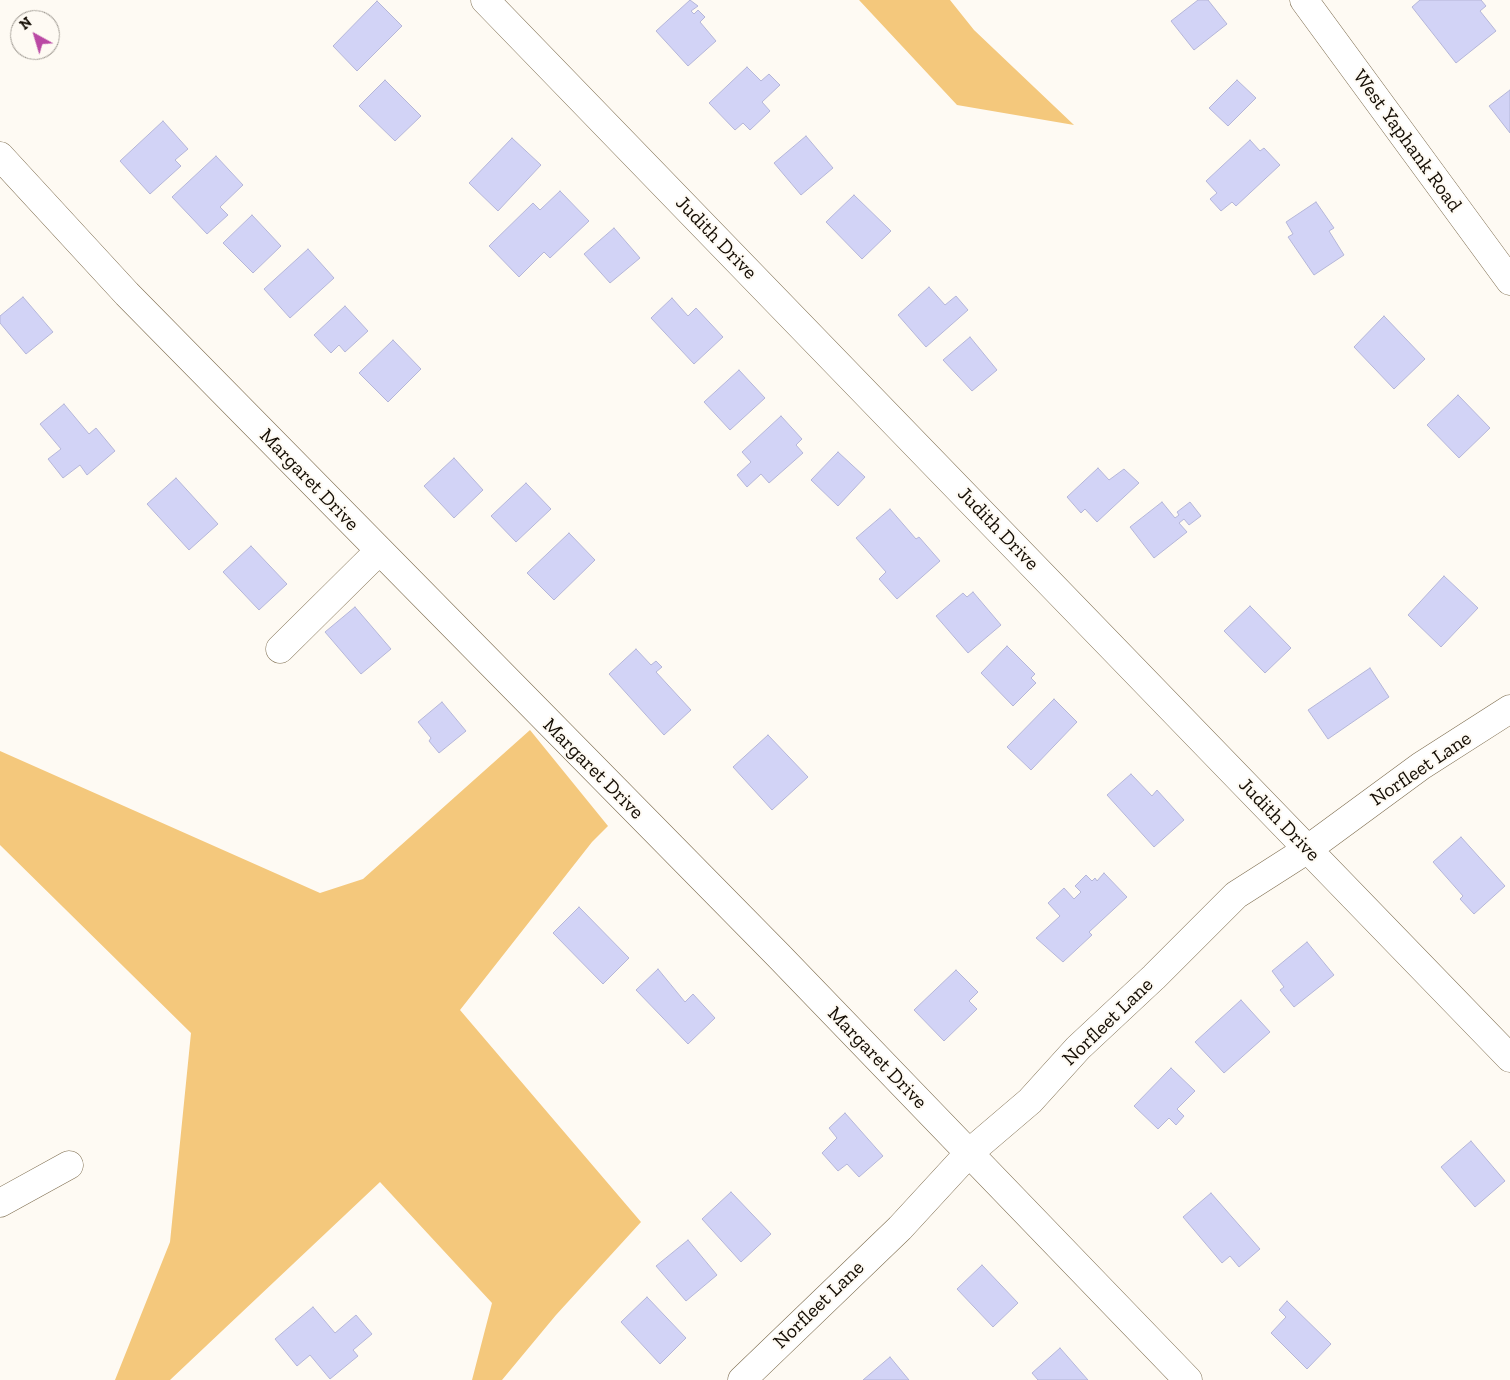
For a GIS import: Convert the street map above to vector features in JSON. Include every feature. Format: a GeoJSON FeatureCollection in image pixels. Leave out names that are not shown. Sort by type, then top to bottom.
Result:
{"type":"FeatureCollection","features":[{"type":"Feature","properties":{"kind":"street","name":"Judith Drive"},"geometry":{"type":"LineString","coordinates":[[485,0],[1510,1058]]}},
{"type":"Feature","properties":{"kind":"street","name":"West Yaphank Road"},"geometry":{"type":"LineString","coordinates":[[1304,0],[1510,281]]}},
{"type":"Feature","properties":{"kind":"street","name":"Margaret Drive"},"geometry":{"type":"LineString","coordinates":[[0,156],[127,294],[778,955],[1188,1380]]}},
{"type":"Feature","properties":{"kind":"street"},"geometry":{"type":"LineString","coordinates":[[280,649],[379,551]]}},
{"type":"Feature","properties":{"kind":"street","name":"Norfleet Lane"},"geometry":{"type":"LineString","coordinates":[[742,1380],[900,1228],[969,1152],[1030,1101],[1078,1048],[1154,977],[1236,895],[1308,849],[1420,766],[1510,709]]}},
{"type":"Feature","properties":{"kind":"street"},"geometry":{"type":"LineString","coordinates":[[0,1203],[69,1165]]}},
{"type":"Feature","properties":{"kind":"shaded area"},"geometry":{"type":"Polygon","coordinates":[[[859,0],[950,0],[974,30],[1074,125],[957,105],[859,0]]]}},
{"type":"Feature","properties":{"kind":"shaded area"},"geometry":{"type":"Polygon","coordinates":[[[530,730],[608,826],[592,842],[460,1010],[641,1222],[556,1315],[502,1380],[472,1380],[492,1303],[380,1182],[170,1380],[115,1380],[170,1242],[191,1033],[0,845],[0,751],[320,893],[363,879],[530,730]]]}},
{"type":"Feature","properties":{"kind":"building"},"geometry":{"type":"Polygon","coordinates":[[[690,0],[698,6],[691,11],[694,14],[698,10],[705,17],[700,22],[716,41],[688,66],[656,31],[690,0]]]}},
{"type":"Feature","properties":{"kind":"building"},"geometry":{"type":"Polygon","coordinates":[[[1198,0],[1208,0],[1227,24],[1194,50],[1171,21],[1198,0]]]}},
{"type":"Feature","properties":{"kind":"building"},"geometry":{"type":"Polygon","coordinates":[[[1420,0],[1481,0],[1486,6],[1480,11],[1496,31],[1456,63],[1412,7],[1420,0]]]}},
{"type":"Feature","properties":{"kind":"building"},"geometry":{"type":"Polygon","coordinates":[[[377,1],[402,26],[357,71],[333,46],[377,1]]]}},
{"type":"Feature","properties":{"kind":"building"},"geometry":{"type":"Polygon","coordinates":[[[747,67],[761,81],[769,74],[780,85],[762,102],[770,111],[750,130],[743,123],[735,130],[709,103],[747,67]]]}},
{"type":"Feature","properties":{"kind":"building"},"geometry":{"type":"Polygon","coordinates":[[[385,80],[421,116],[395,141],[359,106],[385,80]]]}},
{"type":"Feature","properties":{"kind":"building"},"geometry":{"type":"Polygon","coordinates":[[[1237,80],[1256,98],[1228,126],[1209,108],[1237,80]]]}},
{"type":"Feature","properties":{"kind":"building"},"geometry":{"type":"Polygon","coordinates":[[[1510,90],[1510,133],[1489,106],[1510,90]]]}},
{"type":"Feature","properties":{"kind":"building"},"geometry":{"type":"Polygon","coordinates":[[[163,121],[188,149],[175,160],[181,166],[150,194],[120,161],[163,121]]]}},
{"type":"Feature","properties":{"kind":"building"},"geometry":{"type":"Polygon","coordinates":[[[806,136],[833,168],[801,195],[774,163],[806,136]]]}},
{"type":"Feature","properties":{"kind":"building"},"geometry":{"type":"Polygon","coordinates":[[[512,138],[541,165],[498,211],[469,183],[512,138]]]}},
{"type":"Feature","properties":{"kind":"building"},"geometry":{"type":"Polygon","coordinates":[[[1250,140],[1260,151],[1264,148],[1280,165],[1236,206],[1232,202],[1221,211],[1210,199],[1217,193],[1206,181],[1250,140]]]}},
{"type":"Feature","properties":{"kind":"building"},"geometry":{"type":"Polygon","coordinates":[[[216,156],[243,185],[220,207],[228,215],[207,234],[172,197],[216,156]]]}},
{"type":"Feature","properties":{"kind":"building"},"geometry":{"type":"Polygon","coordinates":[[[560,191],[589,221],[550,258],[544,252],[519,277],[489,246],[533,203],[540,210],[560,191]]]}},
{"type":"Feature","properties":{"kind":"building"},"geometry":{"type":"Polygon","coordinates":[[[854,195],[891,231],[862,259],[826,222],[854,195]]]}},
{"type":"Feature","properties":{"kind":"building"},"geometry":{"type":"Polygon","coordinates":[[[1316,202],[1334,228],[1329,231],[1344,255],[1314,275],[1288,237],[1293,234],[1286,222],[1316,202]]]}},
{"type":"Feature","properties":{"kind":"building"},"geometry":{"type":"Polygon","coordinates":[[[252,215],[281,246],[253,273],[223,243],[252,215]]]}},
{"type":"Feature","properties":{"kind":"building"},"geometry":{"type":"Polygon","coordinates":[[[614,228],[640,258],[610,283],[584,254],[614,228]]]}},
{"type":"Feature","properties":{"kind":"building"},"geometry":{"type":"Polygon","coordinates":[[[308,249],[334,278],[290,318],[264,289],[308,249]]]}},
{"type":"Feature","properties":{"kind":"building"},"geometry":{"type":"Polygon","coordinates":[[[929,287],[945,305],[956,296],[968,310],[926,347],[898,315],[929,287]]]}},
{"type":"Feature","properties":{"kind":"building"},"geometry":{"type":"Polygon","coordinates":[[[23,297],[53,332],[26,354],[0,323],[0,316],[23,297]]]}},
{"type":"Feature","properties":{"kind":"building"},"geometry":{"type":"Polygon","coordinates":[[[672,298],[688,316],[696,308],[723,337],[694,364],[651,318],[672,298]]]}},
{"type":"Feature","properties":{"kind":"building"},"geometry":{"type":"Polygon","coordinates":[[[345,306],[368,331],[345,352],[339,345],[331,353],[314,335],[345,306]]]}},
{"type":"Feature","properties":{"kind":"building"},"geometry":{"type":"Polygon","coordinates":[[[1384,316],[1425,359],[1394,389],[1354,347],[1384,316]]]}},
{"type":"Feature","properties":{"kind":"building"},"geometry":{"type":"Polygon","coordinates":[[[970,337],[997,370],[972,391],[943,360],[970,337]]]}},
{"type":"Feature","properties":{"kind":"building"},"geometry":{"type":"Polygon","coordinates":[[[393,340],[421,369],[388,402],[359,373],[393,340]]]}},
{"type":"Feature","properties":{"kind":"building"},"geometry":{"type":"Polygon","coordinates":[[[739,370],[765,398],[730,430],[704,402],[739,370]]]}},
{"type":"Feature","properties":{"kind":"building"},"geometry":{"type":"Polygon","coordinates":[[[1458,395],[1490,428],[1459,458],[1427,425],[1458,395]]]}},
{"type":"Feature","properties":{"kind":"building"},"geometry":{"type":"Polygon","coordinates":[[[64,404],[89,434],[96,428],[115,451],[87,475],[80,465],[63,478],[48,459],[61,449],[40,424],[64,404]]]}},
{"type":"Feature","properties":{"kind":"building"},"geometry":{"type":"Polygon","coordinates":[[[781,416],[802,439],[796,445],[803,453],[769,483],[761,474],[747,487],[737,475],[751,462],[742,452],[781,416]]]}},
{"type":"Feature","properties":{"kind":"building"},"geometry":{"type":"Polygon","coordinates":[[[838,452],[865,477],[838,506],[811,480],[838,452]]]}},
{"type":"Feature","properties":{"kind":"building"},"geometry":{"type":"Polygon","coordinates":[[[454,458],[483,490],[454,518],[424,486],[454,458]]]}},
{"type":"Feature","properties":{"kind":"building"},"geometry":{"type":"Polygon","coordinates":[[[1098,468],[1109,480],[1124,469],[1139,483],[1097,522],[1085,509],[1081,513],[1067,497],[1098,468]]]}},
{"type":"Feature","properties":{"kind":"building"},"geometry":{"type":"Polygon","coordinates":[[[176,478],[218,524],[189,550],[147,504],[176,478]]]}},
{"type":"Feature","properties":{"kind":"building"},"geometry":{"type":"Polygon","coordinates":[[[526,483],[551,509],[516,542],[491,516],[526,483]]]}},
{"type":"Feature","properties":{"kind":"building"},"geometry":{"type":"Polygon","coordinates":[[[1162,502],[1175,518],[1179,515],[1177,512],[1190,502],[1201,516],[1189,525],[1184,519],[1179,523],[1187,532],[1154,558],[1130,527],[1162,502]]]}},
{"type":"Feature","properties":{"kind":"building"},"geometry":{"type":"Polygon","coordinates":[[[890,509],[916,539],[919,537],[940,561],[897,599],[879,579],[886,572],[856,538],[890,509]]]}},
{"type":"Feature","properties":{"kind":"building"},"geometry":{"type":"Polygon","coordinates":[[[569,533],[595,560],[554,600],[527,573],[569,533]]]}},
{"type":"Feature","properties":{"kind":"building"},"geometry":{"type":"Polygon","coordinates":[[[251,546],[287,584],[259,610],[223,572],[251,546]]]}},
{"type":"Feature","properties":{"kind":"building"},"geometry":{"type":"Polygon","coordinates":[[[1444,576],[1478,608],[1441,647],[1408,615],[1444,576]]]}},
{"type":"Feature","properties":{"kind":"building"},"geometry":{"type":"Polygon","coordinates":[[[973,592],[1001,625],[968,653],[936,616],[963,593],[967,597],[973,592]]]}},
{"type":"Feature","properties":{"kind":"building"},"geometry":{"type":"Polygon","coordinates":[[[1250,606],[1291,648],[1265,673],[1224,631],[1250,606]]]}},
{"type":"Feature","properties":{"kind":"building"},"geometry":{"type":"Polygon","coordinates":[[[355,607],[391,649],[361,674],[325,632],[355,607]]]}},
{"type":"Feature","properties":{"kind":"building"},"geometry":{"type":"Polygon","coordinates":[[[1007,646],[1035,674],[1031,678],[1036,683],[1013,706],[981,673],[1007,646]]]}},
{"type":"Feature","properties":{"kind":"building"},"geometry":{"type":"Polygon","coordinates":[[[636,649],[651,665],[656,661],[662,667],[656,672],[691,710],[664,735],[609,674],[636,649]]]}},
{"type":"Feature","properties":{"kind":"building"},"geometry":{"type":"Polygon","coordinates":[[[1370,668],[1389,697],[1328,739],[1308,710],[1370,668]]]}},
{"type":"Feature","properties":{"kind":"building"},"geometry":{"type":"Polygon","coordinates":[[[1054,699],[1077,722],[1031,770],[1007,747],[1054,699]]]}},
{"type":"Feature","properties":{"kind":"building"},"geometry":{"type":"Polygon","coordinates":[[[442,702],[466,731],[439,753],[429,741],[431,738],[418,722],[442,702]]]}},
{"type":"Feature","properties":{"kind":"building"},"geometry":{"type":"Polygon","coordinates":[[[768,735],[808,777],[772,810],[733,767],[768,735]]]}},
{"type":"Feature","properties":{"kind":"building"},"geometry":{"type":"Polygon","coordinates":[[[1131,774],[1152,796],[1157,790],[1184,820],[1154,847],[1107,795],[1131,774]]]}},
{"type":"Feature","properties":{"kind":"building"},"geometry":{"type":"Polygon","coordinates":[[[1461,837],[1505,886],[1474,914],[1460,899],[1463,896],[1433,862],[1461,837]]]}},
{"type":"Feature","properties":{"kind":"building"},"geometry":{"type":"Polygon","coordinates":[[[1104,873],[1127,897],[1089,932],[1092,935],[1063,962],[1036,938],[1060,916],[1048,903],[1064,888],[1074,899],[1081,892],[1075,886],[1086,875],[1092,881],[1095,878],[1097,881],[1104,873]]]}},
{"type":"Feature","properties":{"kind":"building"},"geometry":{"type":"Polygon","coordinates":[[[579,907],[629,958],[603,984],[553,933],[579,907]]]}},
{"type":"Feature","properties":{"kind":"building"},"geometry":{"type":"Polygon","coordinates":[[[1307,942],[1334,975],[1294,1007],[1280,990],[1284,987],[1272,971],[1307,942]]]}},
{"type":"Feature","properties":{"kind":"building"},"geometry":{"type":"Polygon","coordinates":[[[658,969],[685,1002],[693,994],[715,1018],[688,1044],[636,990],[658,969]]]}},
{"type":"Feature","properties":{"kind":"building"},"geometry":{"type":"Polygon","coordinates":[[[956,970],[978,992],[969,1001],[977,1009],[944,1041],[914,1010],[956,970]]]}},
{"type":"Feature","properties":{"kind":"building"},"geometry":{"type":"Polygon","coordinates":[[[1241,1000],[1270,1032],[1224,1073],[1195,1042],[1241,1000]]]}},
{"type":"Feature","properties":{"kind":"building"},"geometry":{"type":"Polygon","coordinates":[[[1171,1068],[1195,1091],[1177,1109],[1184,1116],[1176,1125],[1169,1118],[1158,1129],[1134,1106],[1171,1068]]]}},
{"type":"Feature","properties":{"kind":"building"},"geometry":{"type":"Polygon","coordinates":[[[845,1113],[883,1156],[859,1177],[847,1164],[838,1171],[822,1153],[837,1138],[829,1128],[845,1113]]]}},
{"type":"Feature","properties":{"kind":"building"},"geometry":{"type":"Polygon","coordinates":[[[1471,1141],[1505,1181],[1475,1207],[1441,1167],[1471,1141]]]}},
{"type":"Feature","properties":{"kind":"building"},"geometry":{"type":"Polygon","coordinates":[[[731,1192],[771,1234],[741,1262],[702,1219],[731,1192]]]}},
{"type":"Feature","properties":{"kind":"building"},"geometry":{"type":"Polygon","coordinates":[[[1211,1193],[1260,1249],[1239,1267],[1230,1256],[1222,1263],[1183,1217],[1211,1193]]]}},
{"type":"Feature","properties":{"kind":"building"},"geometry":{"type":"Polygon","coordinates":[[[688,1240],[717,1275],[686,1301],[656,1266],[688,1240]]]}},
{"type":"Feature","properties":{"kind":"building"},"geometry":{"type":"Polygon","coordinates":[[[982,1265],[1018,1303],[993,1327],[957,1289],[982,1265]]]}},
{"type":"Feature","properties":{"kind":"building"},"geometry":{"type":"Polygon","coordinates":[[[647,1297],[686,1338],[660,1364],[621,1322],[647,1297]]]}},
{"type":"Feature","properties":{"kind":"building"},"geometry":{"type":"Polygon","coordinates":[[[1287,1301],[1331,1344],[1307,1369],[1271,1333],[1286,1317],[1279,1310],[1287,1301]]]}},
{"type":"Feature","properties":{"kind":"building"},"geometry":{"type":"Polygon","coordinates":[[[313,1307],[335,1333],[356,1315],[372,1334],[353,1350],[358,1356],[330,1379],[310,1355],[297,1366],[275,1339],[313,1307]]]}},
{"type":"Feature","properties":{"kind":"building"},"geometry":{"type":"Polygon","coordinates":[[[1060,1348],[1088,1380],[1038,1380],[1032,1373],[1060,1348]]]}},
{"type":"Feature","properties":{"kind":"building"},"geometry":{"type":"Polygon","coordinates":[[[890,1357],[909,1380],[863,1380],[890,1357]]]}}]}
